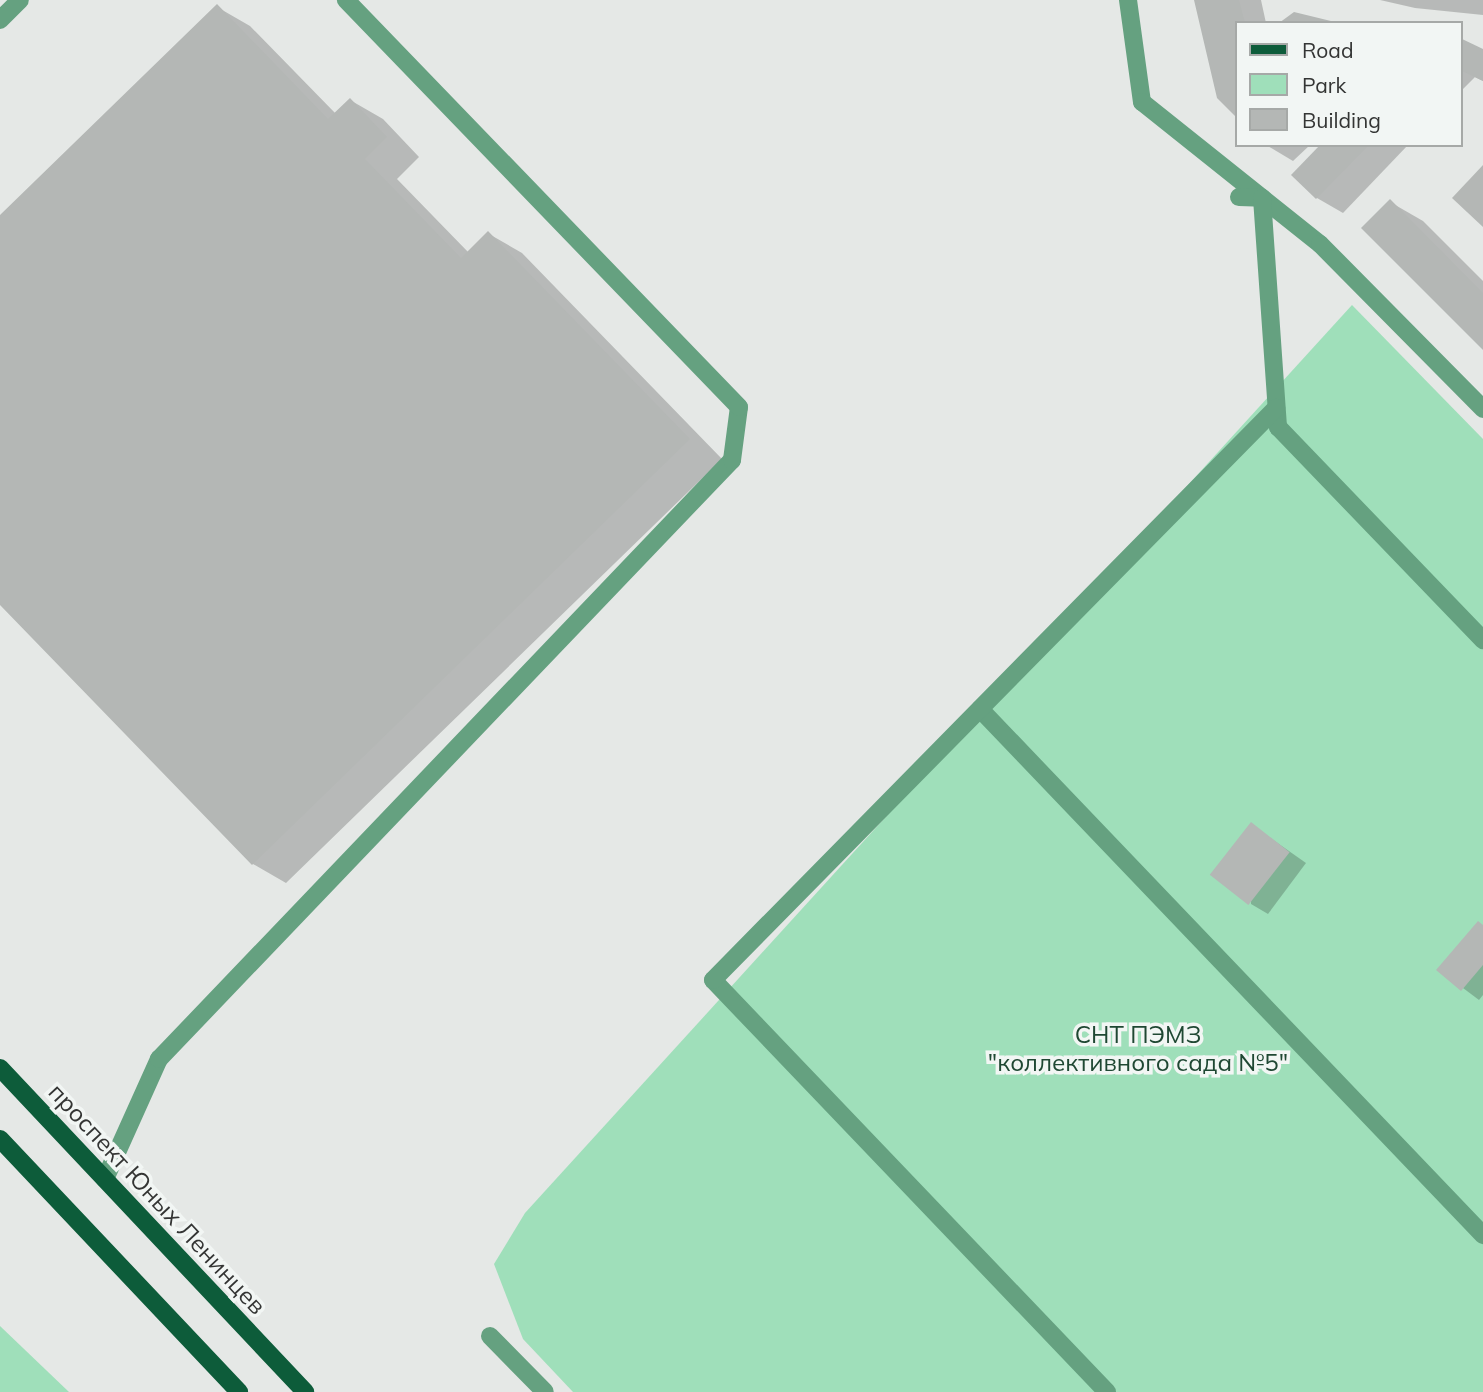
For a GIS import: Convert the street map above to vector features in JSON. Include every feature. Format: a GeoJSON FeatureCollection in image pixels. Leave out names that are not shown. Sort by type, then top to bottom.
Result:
{"type":"FeatureCollection","features":[{"type":"Feature","properties":{"kind":"main road","name":"проспект Юных Ленинцев"},"geometry":{"type":"LineString","coordinates":[[0,1068],[305,1392]]}},
{"type":"Feature","properties":{"kind":"main road"},"geometry":{"type":"LineString","coordinates":[[0,1139],[234,1387]]}},
{"type":"Feature","properties":{"kind":"lane"},"geometry":{"type":"LineString","coordinates":[[0,20],[20,0]]}},
{"type":"Feature","properties":{"kind":"lane"},"geometry":{"type":"LineString","coordinates":[[105,1179],[159,1059],[732,460],[738,407],[346,0]]}},
{"type":"Feature","properties":{"kind":"lane"},"geometry":{"type":"LineString","coordinates":[[1128,0],[1142,102],[1320,244],[1483,409]]}},
{"type":"Feature","properties":{"kind":"lane"},"geometry":{"type":"LineString","coordinates":[[1239,197],[1262,198]]}},
{"type":"Feature","properties":{"kind":"lane"},"geometry":{"type":"LineString","coordinates":[[1262,198],[1278,427],[1483,640]]}},
{"type":"Feature","properties":{"kind":"lane"},"geometry":{"type":"LineString","coordinates":[[1107,1392],[713,980],[1276,408]]}},
{"type":"Feature","properties":{"kind":"lane"},"geometry":{"type":"LineString","coordinates":[[980,709],[1483,1235]]}},
{"type":"Feature","properties":{"kind":"lane"},"geometry":{"type":"LineString","coordinates":[[490,1336],[545,1392]]}},
{"type":"Feature","properties":{"kind":"green space","name":"СНТ ПЭМЗ \"коллективного сада №5\""},"geometry":{"type":"Polygon","coordinates":[[[1352,305],[1483,439],[1483,1392],[573,1392],[523,1339],[494,1264],[525,1213],[1352,305]]]}},
{"type":"Feature","properties":{"kind":"green space"},"geometry":{"type":"Polygon","coordinates":[[[0,1326],[69,1392],[0,1392],[0,1326]]]}},
{"type":"Feature","properties":{"kind":"building"},"geometry":{"type":"Polygon","coordinates":[[[1194,0],[1239,0],[1244,21],[1234,21],[1234,115],[1217,98],[1194,0]]]}},
{"type":"Feature","properties":{"kind":"building"},"geometry":{"type":"Polygon","coordinates":[[[217,4],[328,119],[350,98],[387,137],[365,159],[461,258],[488,231],[690,439],[252,865],[0,605],[0,215],[217,4]]]}},
{"type":"Feature","properties":{"kind":"building"},"geometry":{"type":"Polygon","coordinates":[[[1294,12],[1331,21],[1282,21],[1294,12]]]}},
{"type":"Feature","properties":{"kind":"building"},"geometry":{"type":"Polygon","coordinates":[[[1462,39],[1483,49],[1483,81],[1462,71],[1462,39]]]}},
{"type":"Feature","properties":{"kind":"building"},"geometry":{"type":"Polygon","coordinates":[[[1318,147],[1367,147],[1316,199],[1291,175],[1318,147]]]}},
{"type":"Feature","properties":{"kind":"building"},"geometry":{"type":"Polygon","coordinates":[[[1483,165],[1483,227],[1452,198],[1483,165]]]}},
{"type":"Feature","properties":{"kind":"building"},"geometry":{"type":"Polygon","coordinates":[[[1390,199],[1483,293],[1483,350],[1361,228],[1390,199]]]}},
{"type":"Feature","properties":{"kind":"building"},"geometry":{"type":"Polygon","coordinates":[[[1251,822],[1290,852],[1248,905],[1210,875],[1251,822]]]}},
{"type":"Feature","properties":{"kind":"building"},"geometry":{"type":"Polygon","coordinates":[[[1478,921],[1483,925],[1483,965],[1461,991],[1436,970],[1478,921]]]}}]}
